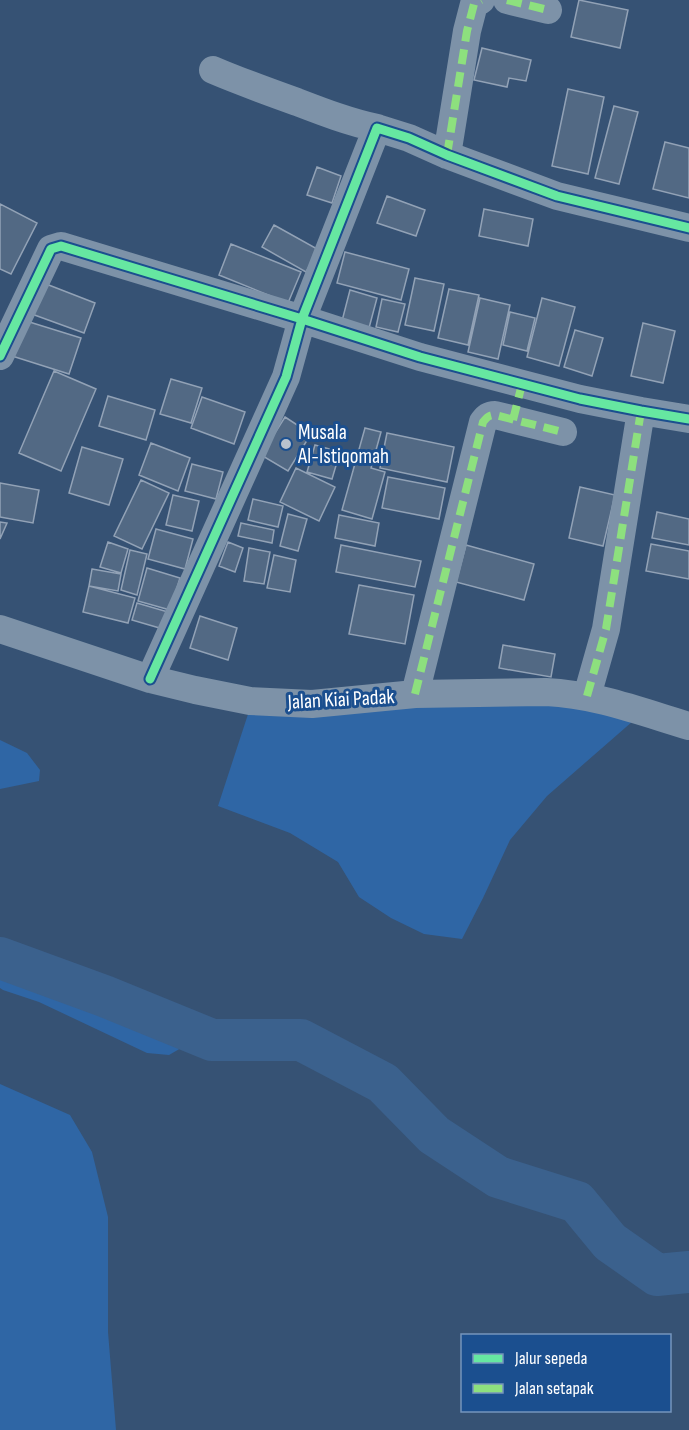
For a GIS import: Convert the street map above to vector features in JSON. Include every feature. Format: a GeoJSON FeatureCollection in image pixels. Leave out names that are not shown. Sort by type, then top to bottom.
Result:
{"type":"FeatureCollection","features":[{"type":"Feature","properties":{"kind":"street"},"geometry":{"type":"LineString","coordinates":[[447,155],[466,31],[474,4],[481,0]]}},
{"type":"Feature","properties":{"kind":"street"},"geometry":{"type":"LineString","coordinates":[[507,0],[548,10]]}},
{"type":"Feature","properties":{"kind":"street"},"geometry":{"type":"LineString","coordinates":[[213,70],[356,124],[409,138],[447,155],[557,196],[689,228]]}},
{"type":"Feature","properties":{"kind":"street"},"geometry":{"type":"LineString","coordinates":[[150,679],[286,377],[302,320],[377,128]]}},
{"type":"Feature","properties":{"kind":"street"},"geometry":{"type":"LineString","coordinates":[[0,357],[51,249],[57,246],[420,357],[580,399],[689,419]]}},
{"type":"Feature","properties":{"kind":"street"},"geometry":{"type":"LineString","coordinates":[[513,420],[522,384]]}},
{"type":"Feature","properties":{"kind":"street"},"geometry":{"type":"LineString","coordinates":[[586,696],[606,628],[641,411]]}},
{"type":"Feature","properties":{"kind":"street"},"geometry":{"type":"LineString","coordinates":[[415,694],[483,422],[486,417],[490,416],[563,432]]}},
{"type":"Feature","properties":{"kind":"street","name":"Jalan Kiai Padak"},"geometry":{"type":"LineString","coordinates":[[0,629],[150,679],[250,701],[312,704],[415,694],[566,693],[586,696],[689,726]]}},
{"type":"Feature","properties":{"kind":"shaded area"},"geometry":{"type":"Polygon","coordinates":[[[526,694],[633,721],[547,796],[510,840],[462,939],[424,934],[391,918],[359,897],[338,862],[290,833],[218,806],[252,702],[526,694]]]}},
{"type":"Feature","properties":{"kind":"shaded area"},"geometry":{"type":"Polygon","coordinates":[[[0,740],[27,753],[40,770],[39,781],[0,789],[0,740]]]}},
{"type":"Feature","properties":{"kind":"shaded area"},"geometry":{"type":"Polygon","coordinates":[[[0,945],[145,1002],[188,1044],[169,1055],[147,1053],[39,1002],[3,990],[0,988],[0,945]]]}},
{"type":"Feature","properties":{"kind":"shaded area"},"geometry":{"type":"Polygon","coordinates":[[[0,1084],[70,1115],[92,1152],[108,1217],[108,1332],[116,1430],[0,1430],[0,1084]]]}},
{"type":"Feature","properties":{"kind":"building"},"geometry":{"type":"Polygon","coordinates":[[[579,0],[628,10],[620,48],[571,37],[579,0]]]}},
{"type":"Feature","properties":{"kind":"building"},"geometry":{"type":"Polygon","coordinates":[[[482,48],[531,60],[526,81],[509,78],[507,87],[474,80],[482,48]]]}},
{"type":"Feature","properties":{"kind":"building"},"geometry":{"type":"Polygon","coordinates":[[[568,89],[604,97],[588,174],[552,166],[568,89]]]}},
{"type":"Feature","properties":{"kind":"building"},"geometry":{"type":"Polygon","coordinates":[[[614,106],[638,112],[619,184],[595,178],[614,106]]]}},
{"type":"Feature","properties":{"kind":"building"},"geometry":{"type":"Polygon","coordinates":[[[665,142],[689,148],[689,198],[653,189],[665,142]]]}},
{"type":"Feature","properties":{"kind":"building"},"geometry":{"type":"Polygon","coordinates":[[[317,167],[341,176],[332,203],[307,195],[317,167]]]}},
{"type":"Feature","properties":{"kind":"building"},"geometry":{"type":"Polygon","coordinates":[[[387,196],[425,210],[416,236],[377,223],[387,196]]]}},
{"type":"Feature","properties":{"kind":"building"},"geometry":{"type":"Polygon","coordinates":[[[0,204],[37,223],[11,274],[0,269],[0,204]]]}},
{"type":"Feature","properties":{"kind":"building"},"geometry":{"type":"Polygon","coordinates":[[[484,209],[533,219],[528,246],[479,236],[484,209]]]}},
{"type":"Feature","properties":{"kind":"building"},"geometry":{"type":"Polygon","coordinates":[[[274,225],[319,250],[306,272],[262,247],[274,225]]]}},
{"type":"Feature","properties":{"kind":"building"},"geometry":{"type":"Polygon","coordinates":[[[231,244],[301,272],[288,303],[219,275],[231,244]]]}},
{"type":"Feature","properties":{"kind":"building"},"geometry":{"type":"Polygon","coordinates":[[[345,252],[409,269],[401,300],[337,283],[345,252]]]}},
{"type":"Feature","properties":{"kind":"building"},"geometry":{"type":"Polygon","coordinates":[[[415,278],[444,284],[434,331],[405,325],[415,278]]]}},
{"type":"Feature","properties":{"kind":"building"},"geometry":{"type":"Polygon","coordinates":[[[41,282],[95,303],[84,333],[29,313],[41,282]]]}},
{"type":"Feature","properties":{"kind":"building"},"geometry":{"type":"Polygon","coordinates":[[[449,289],[479,295],[468,345],[438,338],[449,289]]]}},
{"type":"Feature","properties":{"kind":"building"},"geometry":{"type":"Polygon","coordinates":[[[350,290],[377,298],[369,328],[342,321],[350,290]]]}},
{"type":"Feature","properties":{"kind":"building"},"geometry":{"type":"Polygon","coordinates":[[[480,298],[510,305],[498,359],[468,352],[480,298]]]}},
{"type":"Feature","properties":{"kind":"building"},"geometry":{"type":"Polygon","coordinates":[[[542,298],[575,307],[559,366],[527,357],[542,298]]]}},
{"type":"Feature","properties":{"kind":"building"},"geometry":{"type":"Polygon","coordinates":[[[382,299],[405,304],[398,332],[376,327],[382,299]]]}},
{"type":"Feature","properties":{"kind":"building"},"geometry":{"type":"Polygon","coordinates":[[[510,312],[535,318],[527,351],[503,345],[510,312]]]}},
{"type":"Feature","properties":{"kind":"building"},"geometry":{"type":"Polygon","coordinates":[[[23,320],[81,338],[69,374],[12,356],[23,320]]]}},
{"type":"Feature","properties":{"kind":"building"},"geometry":{"type":"Polygon","coordinates":[[[643,323],[675,331],[663,383],[631,376],[643,323]]]}},
{"type":"Feature","properties":{"kind":"building"},"geometry":{"type":"Polygon","coordinates":[[[575,330],[603,338],[592,376],[564,367],[575,330]]]}},
{"type":"Feature","properties":{"kind":"building"},"geometry":{"type":"Polygon","coordinates":[[[54,371],[96,389],[61,471],[19,453],[54,371]]]}},
{"type":"Feature","properties":{"kind":"building"},"geometry":{"type":"Polygon","coordinates":[[[171,379],[202,388],[191,423],[160,414],[171,379]]]}},
{"type":"Feature","properties":{"kind":"building"},"geometry":{"type":"Polygon","coordinates":[[[108,396],[155,410],[146,440],[99,426],[108,396]]]}},
{"type":"Feature","properties":{"kind":"building"},"geometry":{"type":"Polygon","coordinates":[[[202,397],[245,412],[234,444],[191,428],[202,397]]]}},
{"type":"Feature","properties":{"kind":"building","name":"Musala Al-Istiqomah"},"geometry":{"type":"Polygon","coordinates":[[[285,417],[311,434],[288,471],[261,455],[285,417]]]}},
{"type":"Feature","properties":{"kind":"building"},"geometry":{"type":"Polygon","coordinates":[[[365,428],[381,432],[371,468],[385,472],[372,519],[342,510],[365,428]]]}},
{"type":"Feature","properties":{"kind":"building"},"geometry":{"type":"Polygon","coordinates":[[[387,433],[454,447],[447,482],[380,468],[387,433]]]}},
{"type":"Feature","properties":{"kind":"building"},"geometry":{"type":"Polygon","coordinates":[[[151,443],[190,458],[178,491],[139,475],[151,443]]]}},
{"type":"Feature","properties":{"kind":"building"},"geometry":{"type":"Polygon","coordinates":[[[315,445],[340,452],[332,479],[307,472],[315,445]]]}},
{"type":"Feature","properties":{"kind":"building"},"geometry":{"type":"Polygon","coordinates":[[[82,447],[123,459],[109,505],[69,493],[82,447]]]}},
{"type":"Feature","properties":{"kind":"building"},"geometry":{"type":"Polygon","coordinates":[[[192,464],[223,472],[216,499],[185,491],[192,464]]]}},
{"type":"Feature","properties":{"kind":"building"},"geometry":{"type":"Polygon","coordinates":[[[296,468],[335,487],[319,521],[280,502],[296,468]]]}},
{"type":"Feature","properties":{"kind":"building"},"geometry":{"type":"Polygon","coordinates":[[[388,477],[445,488],[439,519],[382,508],[388,477]]]}},
{"type":"Feature","properties":{"kind":"building"},"geometry":{"type":"Polygon","coordinates":[[[141,480],[169,493],[142,549],[114,536],[141,480]]]}},
{"type":"Feature","properties":{"kind":"building"},"geometry":{"type":"Polygon","coordinates":[[[0,483],[39,490],[33,523],[0,517],[0,483]]]}},
{"type":"Feature","properties":{"kind":"building"},"geometry":{"type":"Polygon","coordinates":[[[580,487],[615,495],[603,546],[569,538],[580,487]]]}},
{"type":"Feature","properties":{"kind":"building"},"geometry":{"type":"Polygon","coordinates":[[[173,495],[199,501],[192,531],[166,525],[173,495]]]}},
{"type":"Feature","properties":{"kind":"building"},"geometry":{"type":"Polygon","coordinates":[[[253,499],[283,506],[278,527],[248,520],[253,499]]]}},
{"type":"Feature","properties":{"kind":"building"},"geometry":{"type":"Polygon","coordinates":[[[657,512],[689,519],[689,545],[652,538],[657,512]]]}},
{"type":"Feature","properties":{"kind":"building"},"geometry":{"type":"Polygon","coordinates":[[[288,514],[307,519],[298,551],[280,546],[288,514]]]}},
{"type":"Feature","properties":{"kind":"building"},"geometry":{"type":"Polygon","coordinates":[[[339,515],[379,523],[375,546],[335,538],[339,515]]]}},
{"type":"Feature","properties":{"kind":"building"},"geometry":{"type":"Polygon","coordinates":[[[0,522],[7,523],[0,539],[0,522]]]}},
{"type":"Feature","properties":{"kind":"building"},"geometry":{"type":"Polygon","coordinates":[[[241,523],[274,530],[272,543],[238,536],[241,523]]]}},
{"type":"Feature","properties":{"kind":"building"},"geometry":{"type":"Polygon","coordinates":[[[156,529],[193,539],[185,569],[148,559],[156,529]]]}},
{"type":"Feature","properties":{"kind":"building"},"geometry":{"type":"Polygon","coordinates":[[[108,542],[128,549],[121,573],[100,567],[108,542]]]}},
{"type":"Feature","properties":{"kind":"building"},"geometry":{"type":"Polygon","coordinates":[[[228,542],[243,548],[235,572],[219,566],[228,542]]]}},
{"type":"Feature","properties":{"kind":"building"},"geometry":{"type":"Polygon","coordinates":[[[651,544],[689,551],[689,579],[646,571],[651,544]]]}},
{"type":"Feature","properties":{"kind":"building"},"geometry":{"type":"Polygon","coordinates":[[[341,545],[421,561],[415,587],[336,572],[341,545]]]}},
{"type":"Feature","properties":{"kind":"building"},"geometry":{"type":"Polygon","coordinates":[[[466,545],[534,564],[524,600],[456,582],[466,545]]]}},
{"type":"Feature","properties":{"kind":"building"},"geometry":{"type":"Polygon","coordinates":[[[249,548],[270,552],[264,584],[244,581],[249,548]]]}},
{"type":"Feature","properties":{"kind":"building"},"geometry":{"type":"Polygon","coordinates":[[[130,550],[147,554],[137,595],[121,590],[130,550]]]}},
{"type":"Feature","properties":{"kind":"building"},"geometry":{"type":"Polygon","coordinates":[[[274,555],[296,560],[290,592],[267,588],[274,555]]]}},
{"type":"Feature","properties":{"kind":"building"},"geometry":{"type":"Polygon","coordinates":[[[147,568],[180,578],[170,610],[138,601],[147,568]]]}},
{"type":"Feature","properties":{"kind":"building"},"geometry":{"type":"Polygon","coordinates":[[[92,569],[121,574],[118,591],[89,586],[92,569]]]}},
{"type":"Feature","properties":{"kind":"building"},"geometry":{"type":"Polygon","coordinates":[[[359,585],[414,595],[405,644],[349,634],[359,585]]]}},
{"type":"Feature","properties":{"kind":"building"},"geometry":{"type":"Polygon","coordinates":[[[89,586],[135,598],[128,623],[83,612],[89,586]]]}},
{"type":"Feature","properties":{"kind":"building"},"geometry":{"type":"Polygon","coordinates":[[[137,603],[168,612],[163,629],[132,620],[137,603]]]}},
{"type":"Feature","properties":{"kind":"building"},"geometry":{"type":"Polygon","coordinates":[[[200,616],[237,628],[228,660],[190,648],[200,616]]]}},
{"type":"Feature","properties":{"kind":"building"},"geometry":{"type":"Polygon","coordinates":[[[503,645],[555,654],[551,677],[499,668],[503,645]]]}},
{"type":"Feature","properties":{"kind":"waterway"},"geometry":{"type":"LineString","coordinates":[[0,958],[104,996],[212,1040],[301,1040],[383,1083],[434,1135],[498,1177],[577,1202],[610,1242],[657,1275],[689,1272]]}},
{"type":"Feature","properties":{"kind":"marked path"},"geometry":{"type":"LineString","coordinates":[[447,155],[467,31],[474,4],[481,0]]}},
{"type":"Feature","properties":{"kind":"marked path"},"geometry":{"type":"LineString","coordinates":[[507,0],[548,10]]}},
{"type":"Feature","properties":{"kind":"marked path"},"geometry":{"type":"LineString","coordinates":[[513,420],[522,384]]}},
{"type":"Feature","properties":{"kind":"marked path"},"geometry":{"type":"LineString","coordinates":[[587,696],[606,629],[641,411]]}},
{"type":"Feature","properties":{"kind":"marked path"},"geometry":{"type":"LineString","coordinates":[[415,694],[483,422],[491,415],[495,415],[563,432]]}},
{"type":"Feature","properties":{"kind":"cycle path"},"geometry":{"type":"LineString","coordinates":[[150,679],[286,377],[302,319],[377,128],[409,138],[447,155],[557,196],[689,228]]}},
{"type":"Feature","properties":{"kind":"cycle path"},"geometry":{"type":"LineString","coordinates":[[0,356],[51,249],[61,246],[420,357],[580,399],[689,419]]}},
{"type":"Feature","properties":{"kind":"place","name":"Musala Al-Istiqomah"},"geometry":{"type":"Point","coordinates":[286,444]}}]}
